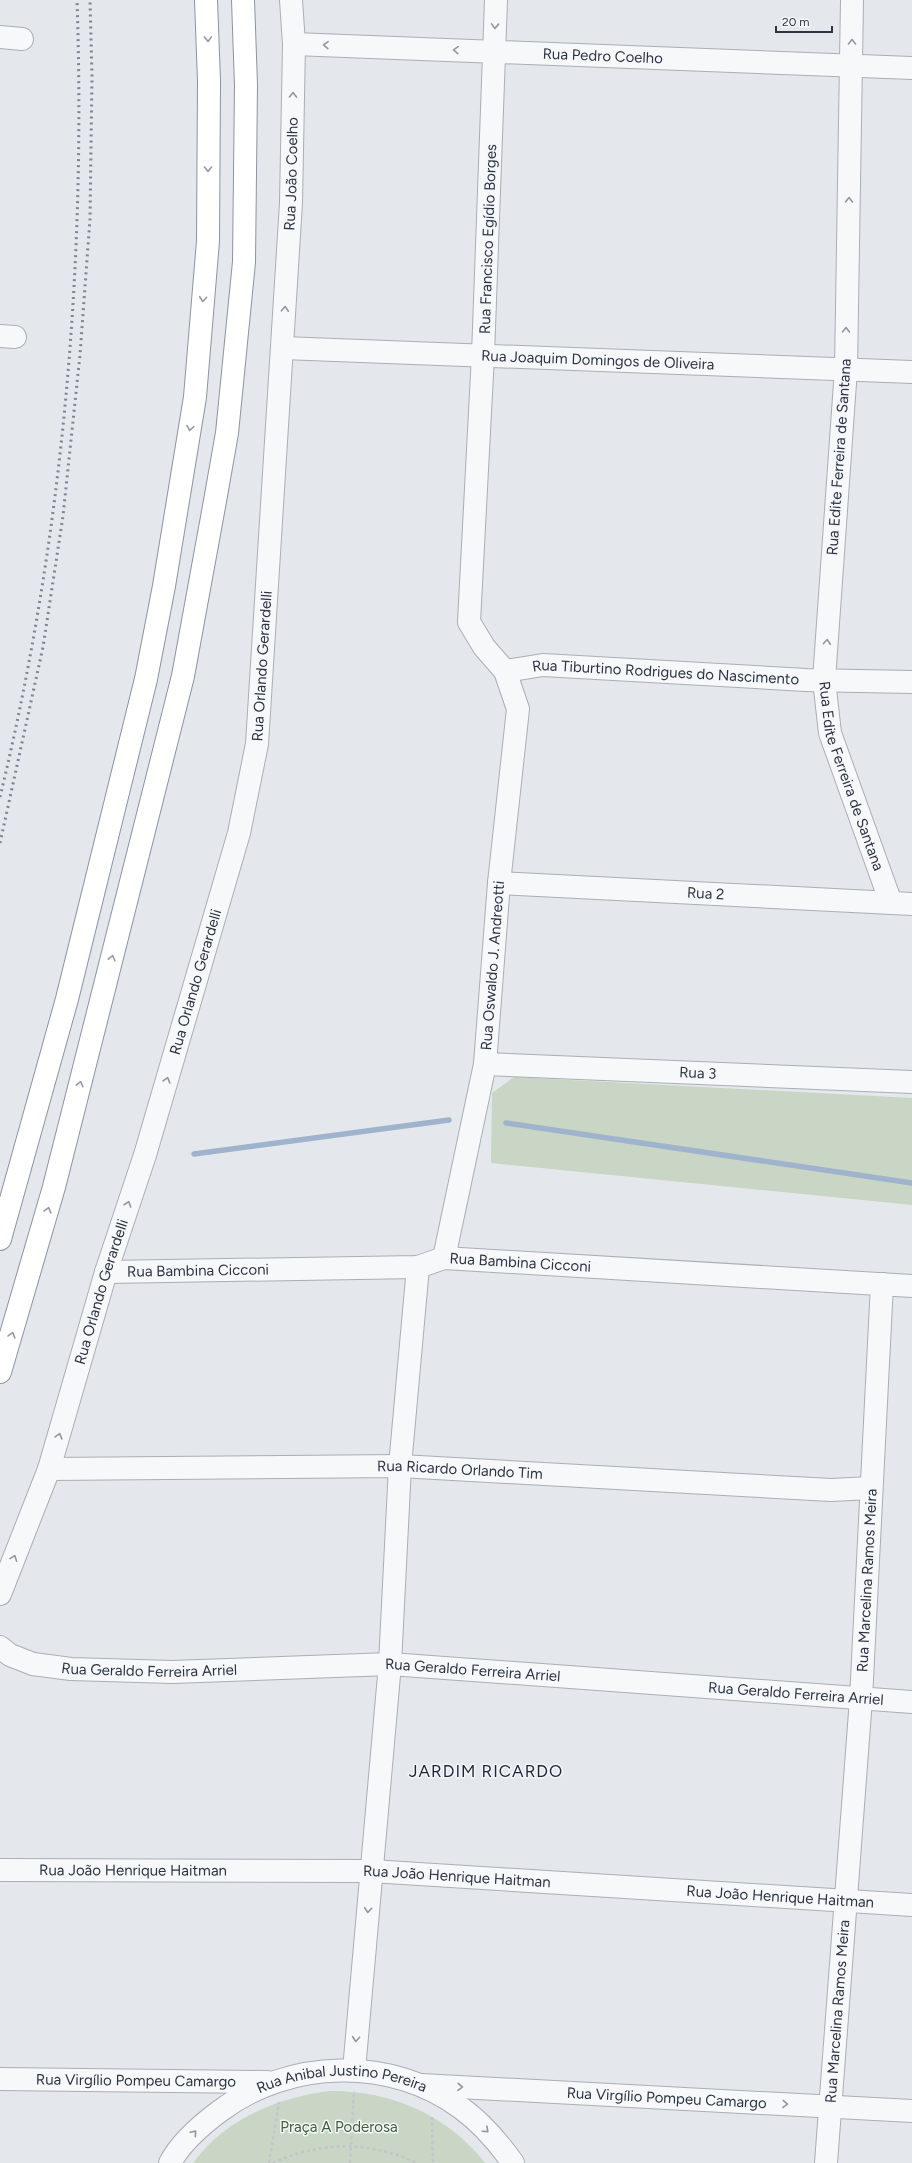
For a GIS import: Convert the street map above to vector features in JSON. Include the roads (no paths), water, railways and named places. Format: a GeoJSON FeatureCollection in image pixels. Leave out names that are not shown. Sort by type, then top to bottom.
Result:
{"type":"FeatureCollection","features":[{"type":"Feature","properties":{"kind":"highway"},"geometry":{"type":"LineString","coordinates":[[0,1239],[67,999],[146,679],[164,586],[195,396],[208,241],[209,81],[206,0]]}},
{"type":"Feature","properties":{"kind":"highway"},"geometry":{"type":"LineString","coordinates":[[0,1372],[54,1187],[183,676],[214,509],[227,433],[244,262],[246,85],[243,0]]}},
{"type":"Feature","properties":{"kind":"street","name":"Rua João Coelho"},"geometry":{"type":"LineString","coordinates":[[283,348],[291,203],[294,44],[290,0]]}},
{"type":"Feature","properties":{"kind":"street","name":"Rua Francisco Egídio Borges"},"geometry":{"type":"LineString","coordinates":[[496,0],[483,355],[469,622],[484,647],[506,671]]}},
{"type":"Feature","properties":{"kind":"street","name":"Rua Edite Ferreira de Santana"},"geometry":{"type":"LineString","coordinates":[[852,0],[846,369],[824,680],[830,733],[890,903]]}},
{"type":"Feature","properties":{"kind":"street"},"geometry":{"type":"LineString","coordinates":[[0,37],[22,38]]}},
{"type":"Feature","properties":{"kind":"street","name":"Rua Pedro Coelho"},"geometry":{"type":"LineString","coordinates":[[294,44],[912,68]]}},
{"type":"Feature","properties":{"kind":"street","name":"Rua Joaquim Domingos de Oliveira"},"geometry":{"type":"LineString","coordinates":[[283,348],[912,372]]}},
{"type":"Feature","properties":{"kind":"street","name":"Rua Orlando Gerardelli"},"geometry":{"type":"LineString","coordinates":[[0,1594],[49,1469],[106,1272],[145,1155],[239,833],[257,744],[283,348]]}},
{"type":"Feature","properties":{"kind":"street","name":"Rua Tiburtino Rodrigues do Nascimento"},"geometry":{"type":"LineString","coordinates":[[506,671],[543,665],[824,680],[912,682]]}},
{"type":"Feature","properties":{"kind":"street","name":"Rua Oswaldo J. Andreotti"},"geometry":{"type":"LineString","coordinates":[[444,1258],[484,1064],[499,883],[518,708],[506,671]]}},
{"type":"Feature","properties":{"kind":"street","name":"Rua 2"},"geometry":{"type":"LineString","coordinates":[[499,883],[912,904]]}},
{"type":"Feature","properties":{"kind":"street","name":"Rua 3"},"geometry":{"type":"LineString","coordinates":[[484,1064],[912,1082]]}},
{"type":"Feature","properties":{"kind":"street","name":"Rua Bambina Cicconi"},"geometry":{"type":"LineString","coordinates":[[106,1272],[418,1267],[444,1258],[912,1286]]}},
{"type":"Feature","properties":{"kind":"street"},"geometry":{"type":"LineString","coordinates":[[354,2080],[390,1664],[400,1466],[418,1267]]}},
{"type":"Feature","properties":{"kind":"street","name":"Rua Marcelina Ramos Meira"},"geometry":{"type":"LineString","coordinates":[[826,2163],[861,1699],[882,1284]]}},
{"type":"Feature","properties":{"kind":"street","name":"Rua Ricardo Orlando Tim"},"geometry":{"type":"LineString","coordinates":[[49,1469],[400,1466],[831,1490],[871,1488]]}},
{"type":"Feature","properties":{"kind":"street","name":"Rua Geraldo Ferreira Arriel"},"geometry":{"type":"LineString","coordinates":[[0,1646],[10,1655],[34,1664]]}},
{"type":"Feature","properties":{"kind":"street","name":"Rua Geraldo Ferreira Arriel"},"geometry":{"type":"LineString","coordinates":[[0,1667],[34,1664],[71,1668],[172,1672],[390,1664],[912,1702]]}},
{"type":"Feature","properties":{"kind":"street","name":"Rua João Henrique Haitman"},"geometry":{"type":"LineString","coordinates":[[0,1870],[371,1871],[912,1905]]}},
{"type":"Feature","properties":{"kind":"street","name":"Rua Anibal Justino Pereira"},"geometry":{"type":"LineString","coordinates":[[170,2163],[200,2126],[234,2100],[276,2092],[312,2072],[354,2080],[388,2075],[421,2085],[461,2108],[495,2138],[513,2163]]}},
{"type":"Feature","properties":{"kind":"street","name":"Rua Virgílio Pompeu Camargo"},"geometry":{"type":"LineString","coordinates":[[0,2079],[276,2092]]}},
{"type":"Feature","properties":{"kind":"street","name":"Rua Virgílio Pompeu Camargo"},"geometry":{"type":"LineString","coordinates":[[421,2085],[912,2111]]}},
{"type":"Feature","properties":{"kind":"waterway"},"geometry":{"type":"LineString","coordinates":[[194,1154],[449,1120]]}},
{"type":"Feature","properties":{"kind":"waterway"},"geometry":{"type":"LineString","coordinates":[[506,1123],[912,1183]]}},
{"type":"Feature","properties":{"kind":"railway"},"geometry":{"type":"LineString","coordinates":[[0,797],[22,699],[40,600],[66,401],[78,200],[79,100],[77,0]]}},
{"type":"Feature","properties":{"kind":"railway"},"geometry":{"type":"LineString","coordinates":[[0,843],[43,647],[63,516],[80,355],[90,219],[92,76],[90,0]]}},
{"type":"Feature","properties":{"kind":"district","name":"JARDIM RICARDO"},"geometry":{"type":"Point","coordinates":[486,1771]}},
{"type":"Feature","properties":{"kind":"park label","name":"Praça A Poderosa"},"geometry":{"type":"Point","coordinates":[339,2127]}}]}
